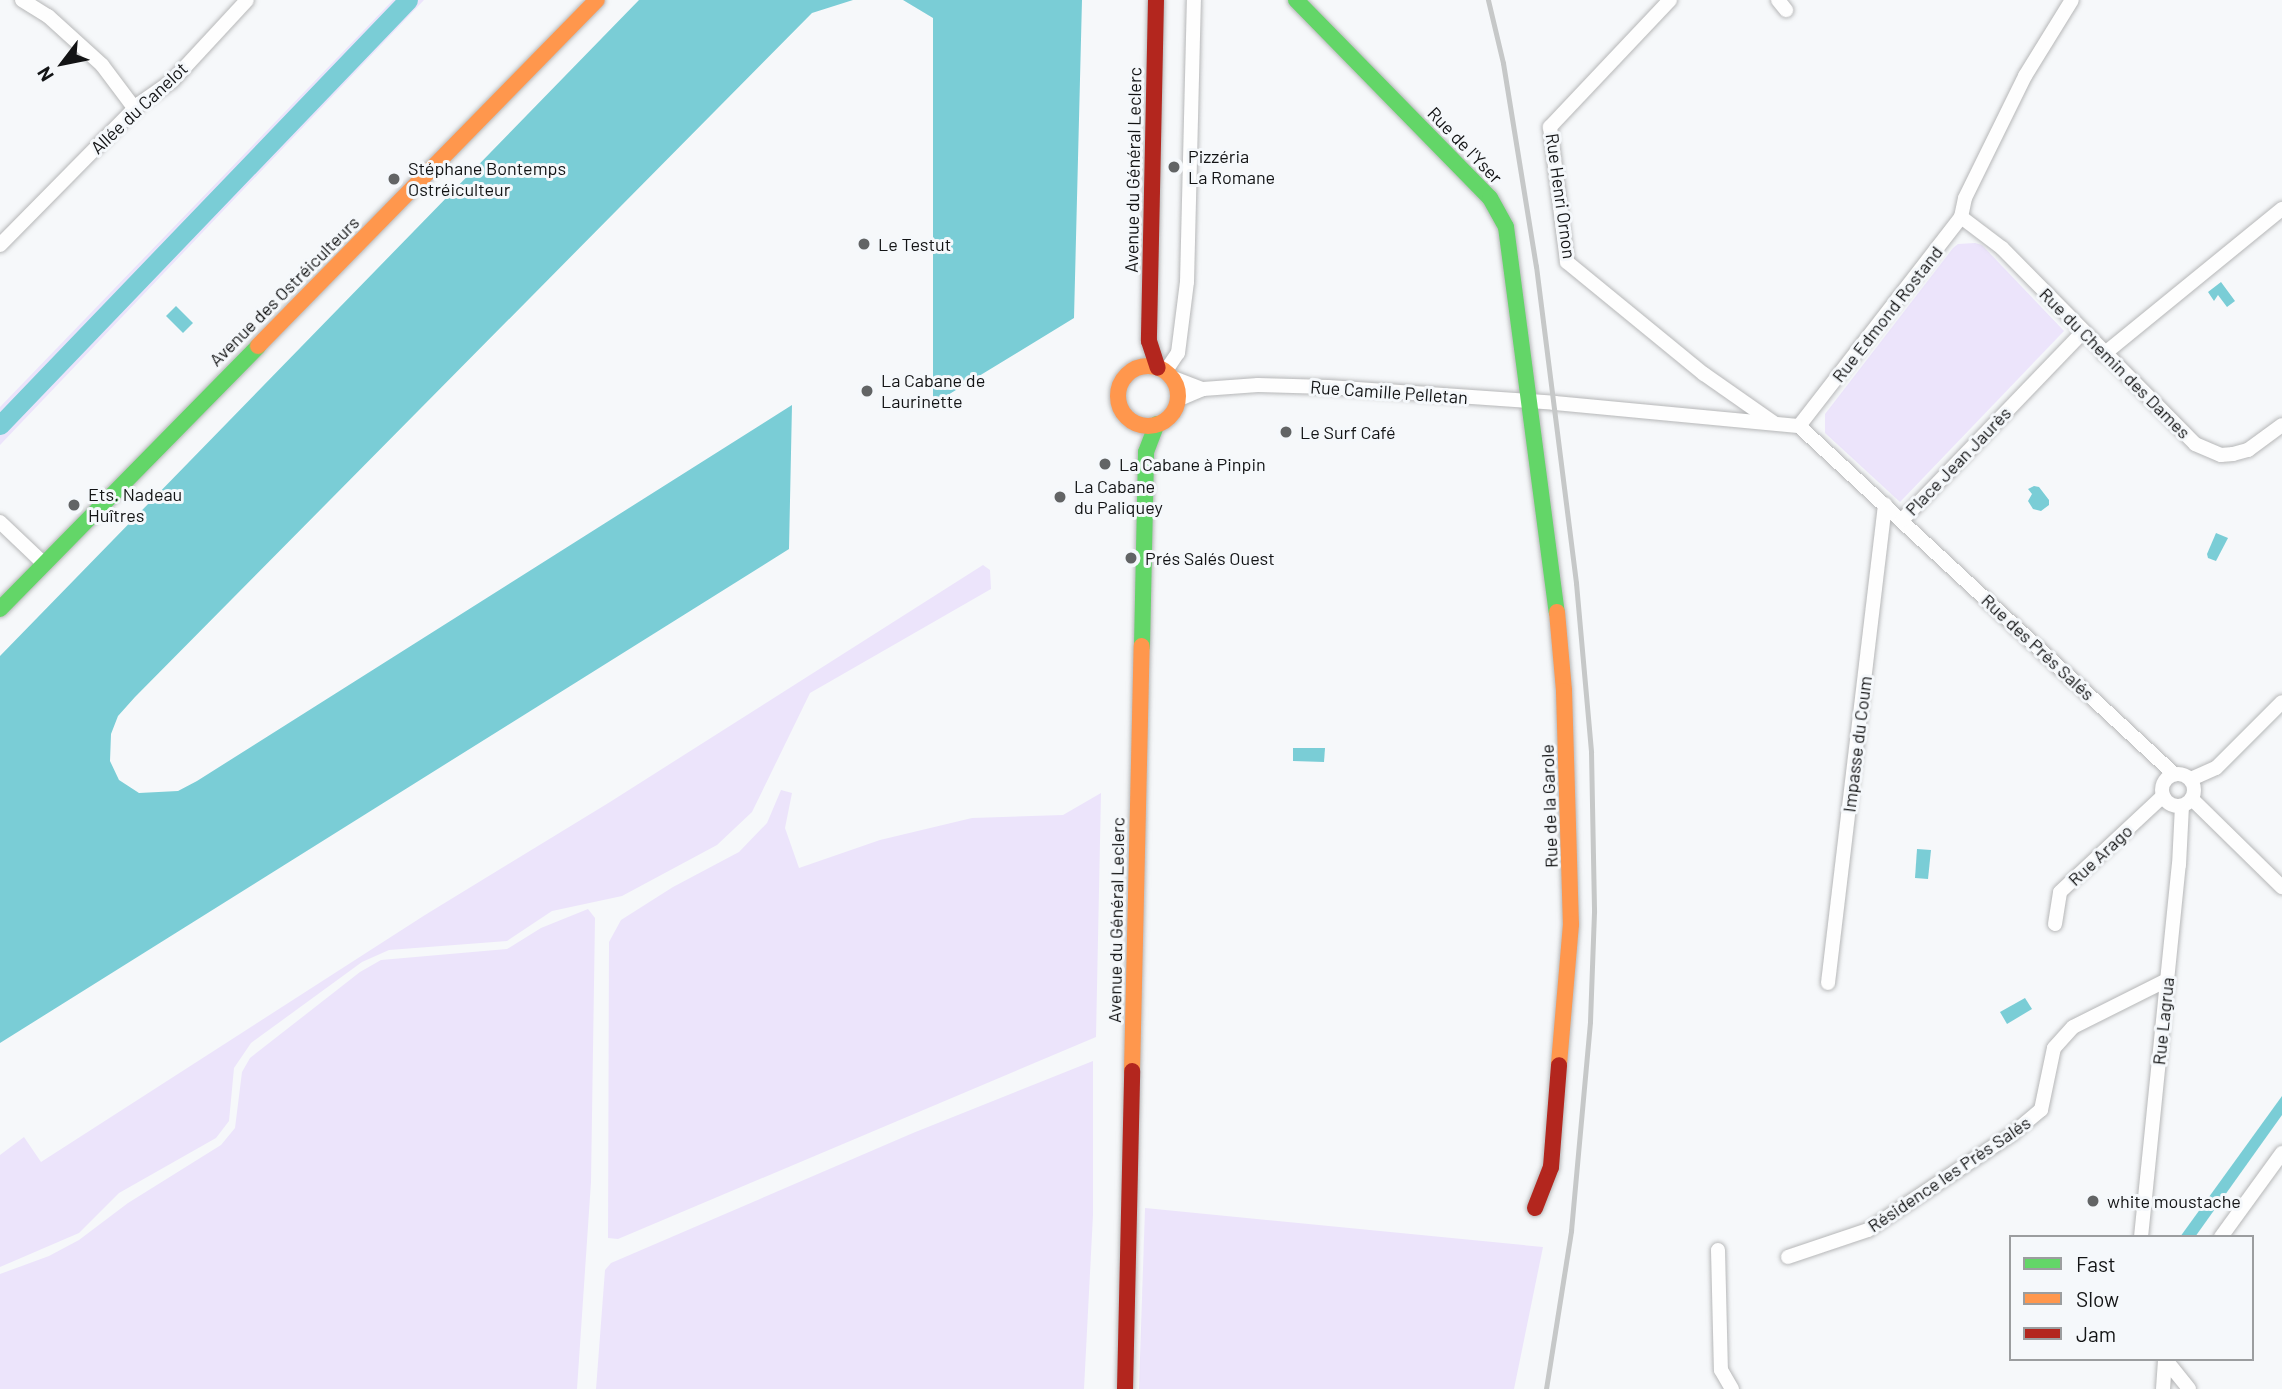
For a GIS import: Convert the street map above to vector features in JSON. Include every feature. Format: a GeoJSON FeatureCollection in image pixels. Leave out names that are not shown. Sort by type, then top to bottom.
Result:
{"type":"FeatureCollection","features":[{"type":"Feature","properties":{"kind":"street"},"geometry":{"type":"LineString","coordinates":[[22,0],[48,16],[102,65],[135,109]]}},
{"type":"Feature","properties":{"kind":"street"},"geometry":{"type":"LineString","coordinates":[[225,0],[237,11]]}},
{"type":"Feature","properties":{"kind":"street","name":"Allée du Canelot"},"geometry":{"type":"LineString","coordinates":[[0,245],[135,109],[172,81],[247,0]]}},
{"type":"Feature","properties":{"kind":"street","name":"Avenue des Ostréiculteurs"},"geometry":{"type":"LineString","coordinates":[[0,609],[597,0]]}},
{"type":"Feature","properties":{"kind":"street","name":"Avenue du Général Leclerc"},"geometry":{"type":"LineString","coordinates":[[1134,369],[1149,341],[1156,0]]}},
{"type":"Feature","properties":{"kind":"street"},"geometry":{"type":"LineString","coordinates":[[1165,372],[1178,353],[1187,282],[1194,0]]}},
{"type":"Feature","properties":{"kind":"street","name":"Rue de l'Yser"},"geometry":{"type":"LineString","coordinates":[[1296,0],[1490,198],[1500,212],[1506,227],[1528,401]]}},
{"type":"Feature","properties":{"kind":"street","name":"Rue Henri Ornon"},"geometry":{"type":"LineString","coordinates":[[1670,0],[1550,127],[1567,262],[1704,374],[1775,424]]}},
{"type":"Feature","properties":{"kind":"street","name":"Rue Edmond Rostand"},"geometry":{"type":"LineString","coordinates":[[1799,426],[1961,217],[1965,198],[2025,76],[2071,0]]}},
{"type":"Feature","properties":{"kind":"street"},"geometry":{"type":"LineString","coordinates":[[2104,354],[2282,209]]}},
{"type":"Feature","properties":{"kind":"street","name":"Rue du Chemin des Dames"},"geometry":{"type":"LineString","coordinates":[[1961,217],[2003,248],[2195,444],[2221,455],[2248,450],[2282,425]]}},
{"type":"Feature","properties":{"kind":"street","name":"Place Jean Jaurès"},"geometry":{"type":"LineString","coordinates":[[1799,426],[1902,520],[2083,332]]}},
{"type":"Feature","properties":{"kind":"street","name":"Avenue du Général Leclerc"},"geometry":{"type":"LineString","coordinates":[[1149,341],[1165,372]]}},
{"type":"Feature","properties":{"kind":"street"},"geometry":{"type":"LineString","coordinates":[[1134,369],[1165,372],[1177,400],[1170,415],[1149,426],[1131,421],[1124,415],[1118,397],[1122,381],[1134,369]]}},
{"type":"Feature","properties":{"kind":"street","name":"Rue Camille Pelletan"},"geometry":{"type":"LineString","coordinates":[[1165,372],[1203,388]]}},
{"type":"Feature","properties":{"kind":"street","name":"Rue Camille Pelletan"},"geometry":{"type":"LineString","coordinates":[[1177,400],[1203,388],[1258,385],[1328,387],[1528,401],[1775,424]]}},
{"type":"Feature","properties":{"kind":"street","name":"Rue de la Garole"},"geometry":{"type":"LineString","coordinates":[[1528,401],[1553,569],[1564,691],[1571,924],[1551,1167],[1535,1208]]}},
{"type":"Feature","properties":{"kind":"street","name":"Avenue du Général Leclerc"},"geometry":{"type":"LineString","coordinates":[[1131,421],[1146,452]]}},
{"type":"Feature","properties":{"kind":"street","name":"Avenue du Général Leclerc"},"geometry":{"type":"LineString","coordinates":[[1125,1389],[1146,452],[1157,424]]}},
{"type":"Feature","properties":{"kind":"street"},"geometry":{"type":"LineString","coordinates":[[1775,424],[1799,426]]}},
{"type":"Feature","properties":{"kind":"street","name":"Impasse du Coum"},"geometry":{"type":"LineString","coordinates":[[1828,983],[1885,504]]}},
{"type":"Feature","properties":{"kind":"street","name":"Rue des Prés Salés"},"geometry":{"type":"LineString","coordinates":[[1902,520],[2175,774]]}},
{"type":"Feature","properties":{"kind":"street"},"geometry":{"type":"LineString","coordinates":[[0,522],[43,563]]}},
{"type":"Feature","properties":{"kind":"street"},"geometry":{"type":"LineString","coordinates":[[2282,702],[2216,768],[2191,779],[2175,774],[2165,780],[2163,796],[2170,804],[2187,802],[2282,887]]}},
{"type":"Feature","properties":{"kind":"street"},"geometry":{"type":"LineString","coordinates":[[2187,802],[2195,789],[2191,779]]}},
{"type":"Feature","properties":{"kind":"street","name":"Rue Arago"},"geometry":{"type":"LineString","coordinates":[[2055,924],[2060,892],[2163,796]]}},
{"type":"Feature","properties":{"kind":"street","name":"Rue Lagrua"},"geometry":{"type":"LineString","coordinates":[[2141,1235],[2187,802]]}},
{"type":"Feature","properties":{"kind":"street","name":"Résidence les Près Salés"},"geometry":{"type":"LineString","coordinates":[[1788,1257],[1868,1230],[2012,1134],[2041,1110],[2054,1048],[2073,1027],[2167,981]]}},
{"type":"Feature","properties":{"kind":"street"},"geometry":{"type":"LineString","coordinates":[[2222,1235],[2282,1153]]}},
{"type":"Feature","properties":{"kind":"street"},"geometry":{"type":"LineString","coordinates":[[1718,1250],[1721,1370],[1732,1389]]}},
{"type":"Feature","properties":{"kind":"street"},"geometry":{"type":"LineString","coordinates":[[2163,1389],[2165,1361]]}},
{"type":"Feature","properties":{"kind":"street"},"geometry":{"type":"LineString","coordinates":[[2166,1361],[2189,1389]]}},
{"type":"Feature","properties":{"kind":"shaded area"},"geometry":{"type":"Polygon","coordinates":[[[393,0],[424,0],[0,445],[0,407],[393,0]]]}},
{"type":"Feature","properties":{"kind":"shaded area"},"geometry":{"type":"Polygon","coordinates":[[[1958,244],[1982,245],[2064,331],[1900,502],[1825,433],[1825,414],[1953,248],[1958,244]]]}},
{"type":"Feature","properties":{"kind":"shaded area"},"geometry":{"type":"Polygon","coordinates":[[[983,565],[990,570],[991,589],[810,693],[752,812],[717,845],[622,896],[552,911],[507,941],[389,950],[362,962],[251,1043],[234,1068],[229,1121],[216,1138],[119,1193],[79,1233],[0,1267],[0,1155],[24,1137],[41,1162],[425,915],[610,802],[983,565]]]}},
{"type":"Feature","properties":{"kind":"shaded area"},"geometry":{"type":"Polygon","coordinates":[[[781,790],[792,793],[785,828],[799,868],[880,840],[972,818],[1063,815],[1101,793],[1096,1037],[618,1239],[608,1238],[609,942],[621,920],[673,887],[739,852],[767,823],[781,790]]]}},
{"type":"Feature","properties":{"kind":"shaded area"},"geometry":{"type":"Polygon","coordinates":[[[588,909],[595,918],[591,1182],[577,1389],[0,1389],[0,1274],[49,1256],[79,1240],[128,1203],[221,1145],[235,1128],[242,1072],[250,1058],[360,972],[381,960],[507,949],[541,928],[588,909]]]}},
{"type":"Feature","properties":{"kind":"shaded area"},"geometry":{"type":"Polygon","coordinates":[[[1093,1061],[1093,1215],[1084,1389],[596,1389],[605,1270],[611,1263],[913,1133],[1093,1061]]]}},
{"type":"Feature","properties":{"kind":"shaded area"},"geometry":{"type":"Polygon","coordinates":[[[1145,1208],[1543,1247],[1514,1389],[1139,1389],[1145,1208]]]}},
{"type":"Feature","properties":{"kind":"water"},"geometry":{"type":"Polygon","coordinates":[[[639,0],[853,0],[812,13],[135,697],[118,716],[111,734],[110,761],[119,780],[139,793],[178,791],[792,405],[789,549],[0,1043],[0,656],[639,0]]]}},
{"type":"Feature","properties":{"kind":"water"},"geometry":{"type":"Polygon","coordinates":[[[903,0],[1082,0],[1074,318],[933,404],[933,18],[903,0]]]}},
{"type":"Feature","properties":{"kind":"water"},"geometry":{"type":"Polygon","coordinates":[[[2221,282],[2235,301],[2227,307],[2218,295],[2214,301],[2208,292],[2221,282]]]}},
{"type":"Feature","properties":{"kind":"water"},"geometry":{"type":"Polygon","coordinates":[[[176,306],[193,323],[183,333],[166,316],[176,306]]]}},
{"type":"Feature","properties":{"kind":"water"},"geometry":{"type":"Polygon","coordinates":[[[2039,487],[2049,500],[2049,505],[2041,511],[2033,509],[2028,501],[2032,494],[2028,489],[2039,487]]]}},
{"type":"Feature","properties":{"kind":"water"},"geometry":{"type":"Polygon","coordinates":[[[2216,533],[2228,538],[2216,561],[2208,558],[2207,554],[2216,533]]]}},
{"type":"Feature","properties":{"kind":"water"},"geometry":{"type":"Polygon","coordinates":[[[1293,748],[1325,748],[1324,762],[1293,761],[1293,748]]]}},
{"type":"Feature","properties":{"kind":"water"},"geometry":{"type":"Polygon","coordinates":[[[1917,849],[1931,850],[1928,879],[1915,878],[1917,849]]]}},
{"type":"Feature","properties":{"kind":"water"},"geometry":{"type":"Polygon","coordinates":[[[2025,998],[2032,1009],[2007,1024],[2000,1012],[2025,998]]]}},
{"type":"Feature","properties":{"kind":"water"},"geometry":{"type":"Polygon","coordinates":[[[2282,1096],[2282,1115],[2196,1235],[2181,1235],[2282,1096]]]}},
{"type":"Feature","properties":{"kind":"waterway"},"geometry":{"type":"LineString","coordinates":[[0,425],[408,0]]}},
{"type":"Feature","properties":{"kind":"railway"},"geometry":{"type":"LineString","coordinates":[[1488,0],[1503,63],[1536,266],[1576,583],[1591,752],[1594,912],[1590,1022],[1571,1231],[1546,1389]]}},
{"type":"Feature","properties":{"kind":"traffic: fast"},"geometry":{"type":"LineString","coordinates":[[1296,0],[1490,198],[1506,227],[1557,612]]}},
{"type":"Feature","properties":{"kind":"traffic: fast"},"geometry":{"type":"LineString","coordinates":[[0,609],[258,346]]}},
{"type":"Feature","properties":{"kind":"traffic: fast"},"geometry":{"type":"LineString","coordinates":[[1142,646],[1146,452],[1157,424]]}},
{"type":"Feature","properties":{"kind":"traffic: slow"},"geometry":{"type":"LineString","coordinates":[[258,346],[597,0]]}},
{"type":"Feature","properties":{"kind":"traffic: slow"},"geometry":{"type":"LineString","coordinates":[[1148,366],[1169,375],[1178,396],[1169,417],[1148,426],[1127,417],[1118,396],[1127,375],[1148,366]]}},
{"type":"Feature","properties":{"kind":"traffic: slow"},"geometry":{"type":"LineString","coordinates":[[1557,612],[1564,691],[1571,924],[1559,1065]]}},
{"type":"Feature","properties":{"kind":"traffic: slow"},"geometry":{"type":"LineString","coordinates":[[1132,1071],[1142,646]]}},
{"type":"Feature","properties":{"kind":"traffic: jam"},"geometry":{"type":"LineString","coordinates":[[1156,0],[1149,341],[1158,368]]}},
{"type":"Feature","properties":{"kind":"traffic: jam"},"geometry":{"type":"LineString","coordinates":[[1535,1208],[1551,1167],[1559,1065]]}},
{"type":"Feature","properties":{"kind":"traffic: jam"},"geometry":{"type":"LineString","coordinates":[[1125,1389],[1132,1071]]}},
{"type":"Feature","properties":{"kind":"place","name":"Pizzéria La Romane"},"geometry":{"type":"Point","coordinates":[1174,167]}},
{"type":"Feature","properties":{"kind":"place","name":"Stéphane Bontemps Ostréiculteur"},"geometry":{"type":"Point","coordinates":[394,179]}},
{"type":"Feature","properties":{"kind":"place","name":"Le Testut"},"geometry":{"type":"Point","coordinates":[864,244]}},
{"type":"Feature","properties":{"kind":"place","name":"La Cabane de Laurinette"},"geometry":{"type":"Point","coordinates":[867,391]}},
{"type":"Feature","properties":{"kind":"place","name":"Le Surf Café"},"geometry":{"type":"Point","coordinates":[1286,432]}},
{"type":"Feature","properties":{"kind":"place","name":"La Cabane à Pinpin"},"geometry":{"type":"Point","coordinates":[1105,464]}},
{"type":"Feature","properties":{"kind":"place","name":"La Cabane du Paliquey"},"geometry":{"type":"Point","coordinates":[1060,497]}},
{"type":"Feature","properties":{"kind":"place","name":"Ets. Nadeau Huîtres"},"geometry":{"type":"Point","coordinates":[74,505]}},
{"type":"Feature","properties":{"kind":"place","name":"Prés Salés Ouest"},"geometry":{"type":"Point","coordinates":[1131,558]}},
{"type":"Feature","properties":{"kind":"place","name":"white moustache"},"geometry":{"type":"Point","coordinates":[2093,1201]}}]}
